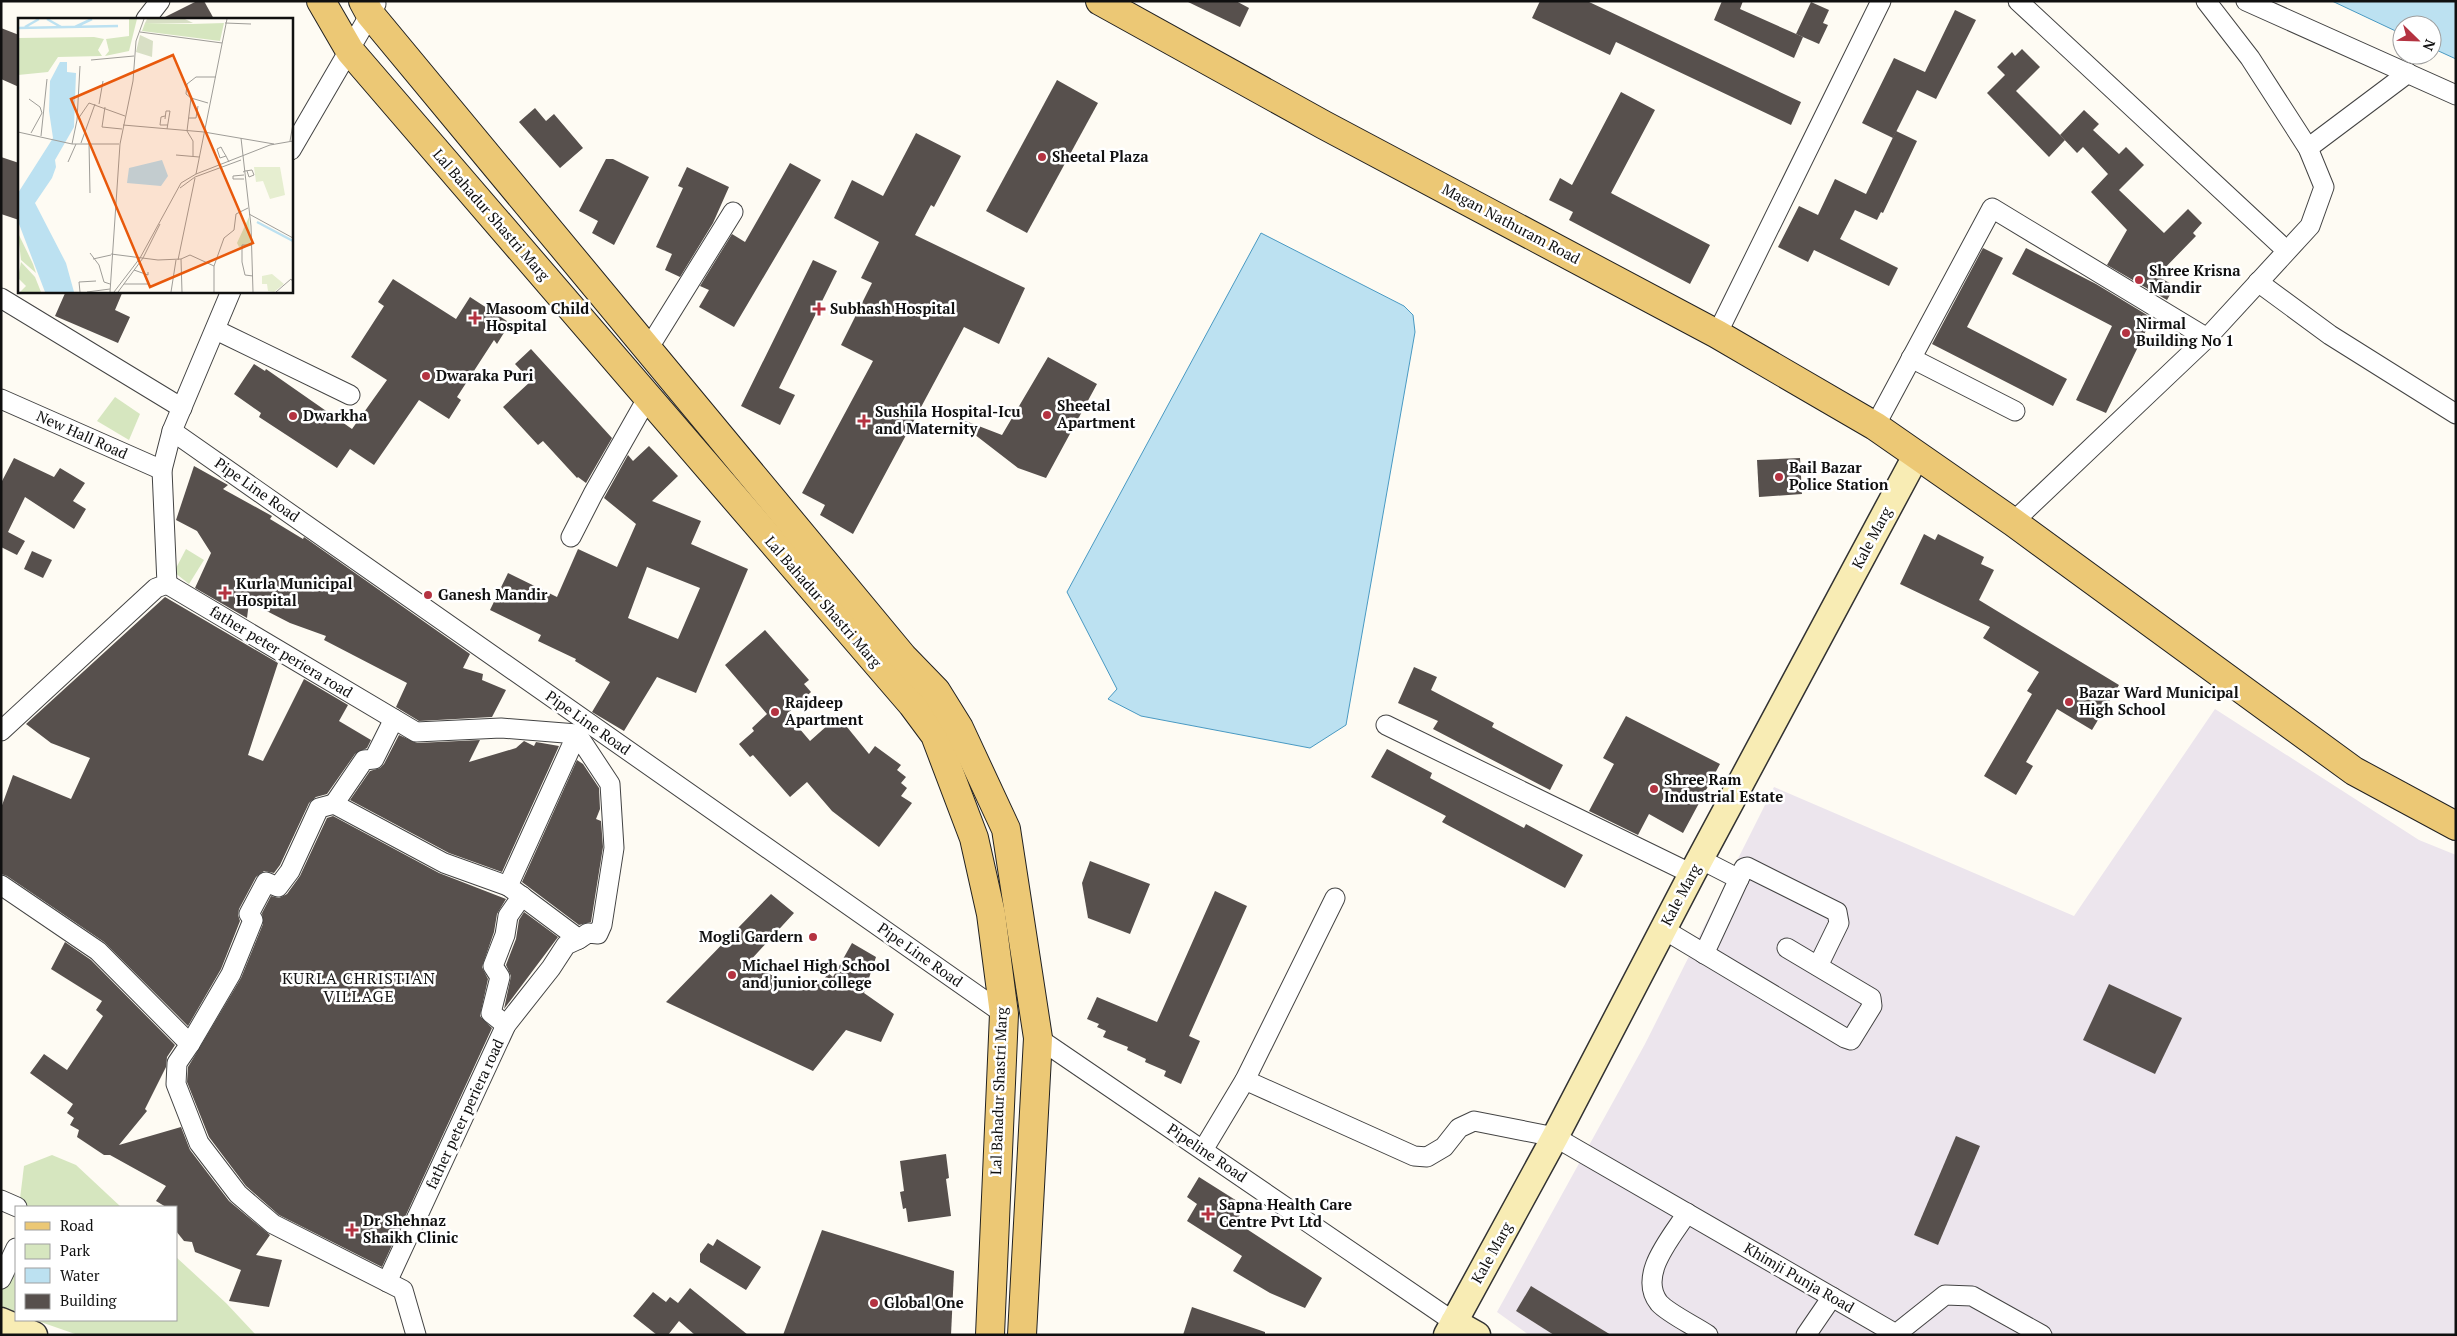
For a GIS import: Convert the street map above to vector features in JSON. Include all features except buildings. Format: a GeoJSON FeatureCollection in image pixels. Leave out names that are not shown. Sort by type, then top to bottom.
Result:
{"type":"FeatureCollection","features":[{"type":"Feature","properties":{"kind":"main road","name":"Lal Bahadur Shastri Marg"},"geometry":{"type":"LineString","coordinates":[[321,1],[350,51],[905,697],[935,735],[974,838],[991,914],[1004,1014],[990,1335]]}},
{"type":"Feature","properties":{"kind":"main road","name":"Magan Nathuram Road"},"geometry":{"type":"LineString","coordinates":[[1100,1],[1324,125],[1717,334],[1875,426],[2013,522],[2354,771],[2456,826]]}},
{"type":"Feature","properties":{"kind":"main road","name":"Lal Bahadur Shastri Marg"},"geometry":{"type":"LineString","coordinates":[[370,6],[648,349],[903,657],[936,691],[958,728],[1006,829],[1038,1038],[1022,1335]]}},
{"type":"Feature","properties":{"kind":"main road","name":"Kale Marg"},"geometry":{"type":"LineString","coordinates":[[1450,1329],[1555,1137],[1663,928],[1916,456]]}},
{"type":"Feature","properties":{"kind":"main road"},"geometry":{"type":"LineString","coordinates":[[1,1321],[34,1335]]}},
{"type":"Feature","properties":{"kind":"main road","name":"Pipeline Road"},"geometry":{"type":"LineString","coordinates":[[1450,1329],[1477,1335]]}},
{"type":"Feature","properties":{"kind":"street"},"geometry":{"type":"LineString","coordinates":[[147,18],[160,1]]}},
{"type":"Feature","properties":{"kind":"street"},"geometry":{"type":"LineString","coordinates":[[1717,334],[1881,1]]}},
{"type":"Feature","properties":{"kind":"street"},"geometry":{"type":"LineString","coordinates":[[2018,1],[2286,250]]}},
{"type":"Feature","properties":{"kind":"street"},"geometry":{"type":"LineString","coordinates":[[2013,522],[2207,338],[2310,226],[2324,187],[2308,148],[2250,58],[2206,1]]}},
{"type":"Feature","properties":{"kind":"street"},"geometry":{"type":"LineString","coordinates":[[2246,1],[2456,95]]}},
{"type":"Feature","properties":{"kind":"street"},"geometry":{"type":"LineString","coordinates":[[292,148],[350,51],[370,6]]}},
{"type":"Feature","properties":{"kind":"street"},"geometry":{"type":"LineString","coordinates":[[2308,148],[2408,73]]}},
{"type":"Feature","properties":{"kind":"street"},"geometry":{"type":"LineString","coordinates":[[1875,426],[1992,208],[2207,338]]}},
{"type":"Feature","properties":{"kind":"street"},"geometry":{"type":"LineString","coordinates":[[648,349],[732,212]]}},
{"type":"Feature","properties":{"kind":"street"},"geometry":{"type":"LineString","coordinates":[[2258,282],[2330,336],[2456,414]]}},
{"type":"Feature","properties":{"kind":"street"},"geometry":{"type":"LineString","coordinates":[[1,731],[156,588],[167,584],[162,470],[172,431],[231,292]]}},
{"type":"Feature","properties":{"kind":"street"},"geometry":{"type":"LineString","coordinates":[[1,298],[182,408]]}},
{"type":"Feature","properties":{"kind":"street"},"geometry":{"type":"LineString","coordinates":[[216,330],[350,395]]}},
{"type":"Feature","properties":{"kind":"street"},"geometry":{"type":"LineString","coordinates":[[1911,358],[2015,411]]}},
{"type":"Feature","properties":{"kind":"street"},"geometry":{"type":"LineString","coordinates":[[571,538],[593,494],[648,397]]}},
{"type":"Feature","properties":{"kind":"street","name":"New Hall Road"},"geometry":{"type":"LineString","coordinates":[[1,399],[162,470]]}},
{"type":"Feature","properties":{"kind":"street","name":"Pipe Line Road"},"geometry":{"type":"LineString","coordinates":[[172,431],[1004,1014]]}},
{"type":"Feature","properties":{"kind":"street","name":"father peter periera road"},"geometry":{"type":"LineString","coordinates":[[167,584],[416,732],[501,728],[577,734],[515,891],[505,935],[493,966],[500,977],[491,1013],[506,1025],[387,1282]]}},
{"type":"Feature","properties":{"kind":"street"},"geometry":{"type":"LineString","coordinates":[[394,719],[374,759],[364,760],[334,804],[319,808],[290,871],[278,887],[266,882],[249,914],[253,920],[231,974],[177,1063],[176,1084],[199,1143],[238,1194],[273,1224],[403,1290],[416,1335]]}},
{"type":"Feature","properties":{"kind":"street"},"geometry":{"type":"LineString","coordinates":[[1386,725],[1696,867],[1739,879]]}},
{"type":"Feature","properties":{"kind":"street"},"geometry":{"type":"LineString","coordinates":[[506,1025],[552,968],[566,945],[588,933],[598,934],[602,924],[614,848],[610,784],[577,734]]}},
{"type":"Feature","properties":{"kind":"street"},"geometry":{"type":"LineString","coordinates":[[334,804],[444,863],[515,891],[579,939]]}},
{"type":"Feature","properties":{"kind":"street"},"geometry":{"type":"LineString","coordinates":[[1704,954],[1744,868],[1751,868],[1837,912],[1839,923],[1818,966]]}},
{"type":"Feature","properties":{"kind":"street"},"geometry":{"type":"LineString","coordinates":[[1,885],[98,951],[190,1044]]}},
{"type":"Feature","properties":{"kind":"street"},"geometry":{"type":"LineString","coordinates":[[1203,1150],[1245,1080],[1335,898]]}},
{"type":"Feature","properties":{"kind":"street"},"geometry":{"type":"LineString","coordinates":[[1663,928],[1851,1040],[1872,1006],[1871,998],[1787,948]]}},
{"type":"Feature","properties":{"kind":"street","name":"Pipeline Road"},"geometry":{"type":"LineString","coordinates":[[1038,1038],[1203,1150],[1450,1329]]}},
{"type":"Feature","properties":{"kind":"street","name":"Khimji Punja Road"},"geometry":{"type":"LineString","coordinates":[[1245,1080],[1414,1156],[1427,1157],[1444,1147],[1459,1128],[1474,1121],[1555,1137],[1896,1334],[1945,1296],[1972,1296],[2042,1335]]}},
{"type":"Feature","properties":{"kind":"street"},"geometry":{"type":"LineString","coordinates":[[1,1200],[15,1206]]}},
{"type":"Feature","properties":{"kind":"street"},"geometry":{"type":"LineString","coordinates":[[1686,1213],[1652,1272],[1651,1290],[1660,1304],[1708,1335]]}},
{"type":"Feature","properties":{"kind":"street"},"geometry":{"type":"LineString","coordinates":[[1,1279],[15,1250]]}},
{"type":"Feature","properties":{"kind":"street"},"geometry":{"type":"LineString","coordinates":[[1806,1335],[1832,1298]]}},
{"type":"Feature","properties":{"kind":"shaded area"},"geometry":{"type":"Polygon","coordinates":[[[2215,709],[2419,840],[2456,855],[2456,1335],[1529,1335],[1497,1312],[1645,1044],[1774,787],[2074,916],[2215,709]]]}},
{"type":"Feature","properties":{"kind":"green space"},"geometry":{"type":"Polygon","coordinates":[[[115,397],[140,414],[129,440],[97,421],[115,397]]]}},
{"type":"Feature","properties":{"kind":"green space"},"geometry":{"type":"Polygon","coordinates":[[[186,549],[204,560],[189,584],[174,572],[186,549]]]}},
{"type":"Feature","properties":{"kind":"green space"},"geometry":{"type":"Polygon","coordinates":[[[52,1155],[76,1165],[120,1206],[19,1206],[24,1166],[52,1155]]]}},
{"type":"Feature","properties":{"kind":"green space"},"geometry":{"type":"Polygon","coordinates":[[[15,1237],[15,1313],[1,1308],[1,1268],[15,1237]]]}},
{"type":"Feature","properties":{"kind":"green space"},"geometry":{"type":"Polygon","coordinates":[[[178,1259],[226,1303],[256,1335],[78,1335],[38,1321],[178,1321],[178,1259]]]}},
{"type":"Feature","properties":{"kind":"water"},"geometry":{"type":"Polygon","coordinates":[[[2332,1],[2456,1],[2456,59],[2442,53],[2442,15],[2392,15],[2392,29],[2332,1]]]}},
{"type":"Feature","properties":{"kind":"water"},"geometry":{"type":"Polygon","coordinates":[[[1261,233],[1404,306],[1413,315],[1415,332],[1346,725],[1310,748],[1141,716],[1108,699],[1117,689],[1067,592],[1261,233]]]}},
{"type":"Feature","properties":{"kind":"place","name":"Sheetal Plaza"},"geometry":{"type":"Point","coordinates":[1042,157]}},
{"type":"Feature","properties":{"kind":"place","name":"Shree Krisna Mandir"},"geometry":{"type":"Point","coordinates":[2139,280]}},
{"type":"Feature","properties":{"kind":"place","name":"Subhash Hospital"},"geometry":{"type":"Point","coordinates":[819,309]}},
{"type":"Feature","properties":{"kind":"place","name":"Masoom Child Hospital"},"geometry":{"type":"Point","coordinates":[475,318]}},
{"type":"Feature","properties":{"kind":"place","name":"Nirmal Building No 1"},"geometry":{"type":"Point","coordinates":[2126,333]}},
{"type":"Feature","properties":{"kind":"place","name":"Dwaraka Puri"},"geometry":{"type":"Point","coordinates":[426,376]}},
{"type":"Feature","properties":{"kind":"place","name":"Sheetal Apartment"},"geometry":{"type":"Point","coordinates":[1047,415]}},
{"type":"Feature","properties":{"kind":"place","name":"Dwarkha"},"geometry":{"type":"Point","coordinates":[293,416]}},
{"type":"Feature","properties":{"kind":"place","name":"Sushila Hospital-Icu and Maternity"},"geometry":{"type":"Point","coordinates":[864,421]}},
{"type":"Feature","properties":{"kind":"place","name":"Bail Bazar Police Station"},"geometry":{"type":"Point","coordinates":[1779,477]}},
{"type":"Feature","properties":{"kind":"place","name":"Kurla Municipal Hospital"},"geometry":{"type":"Point","coordinates":[225,593]}},
{"type":"Feature","properties":{"kind":"place","name":"Ganesh Mandir"},"geometry":{"type":"Point","coordinates":[428,595]}},
{"type":"Feature","properties":{"kind":"place","name":"Bazar Ward Municipal High School"},"geometry":{"type":"Point","coordinates":[2069,702]}},
{"type":"Feature","properties":{"kind":"place","name":"Rajdeep Apartment"},"geometry":{"type":"Point","coordinates":[775,712]}},
{"type":"Feature","properties":{"kind":"place","name":"Shree Ram Industrial Estate"},"geometry":{"type":"Point","coordinates":[1654,789]}},
{"type":"Feature","properties":{"kind":"place","name":"Mogli Gardern"},"geometry":{"type":"Point","coordinates":[813,937]}},
{"type":"Feature","properties":{"kind":"place","name":"Michael High School and junior college"},"geometry":{"type":"Point","coordinates":[732,975]}},
{"type":"Feature","properties":{"kind":"place","name":"Sapna Health Care Centre Pvt Ltd"},"geometry":{"type":"Point","coordinates":[1208,1214]}},
{"type":"Feature","properties":{"kind":"place","name":"Dr Shehnaz Shaikh Clinic"},"geometry":{"type":"Point","coordinates":[352,1230]}},
{"type":"Feature","properties":{"kind":"place","name":"Global One"},"geometry":{"type":"Point","coordinates":[874,1303]}},
{"type":"Feature","properties":{"kind":"district","name":"KURLA CHRISTIAN VILLAGE"},"geometry":{"type":"Point","coordinates":[359,987]}}]}
